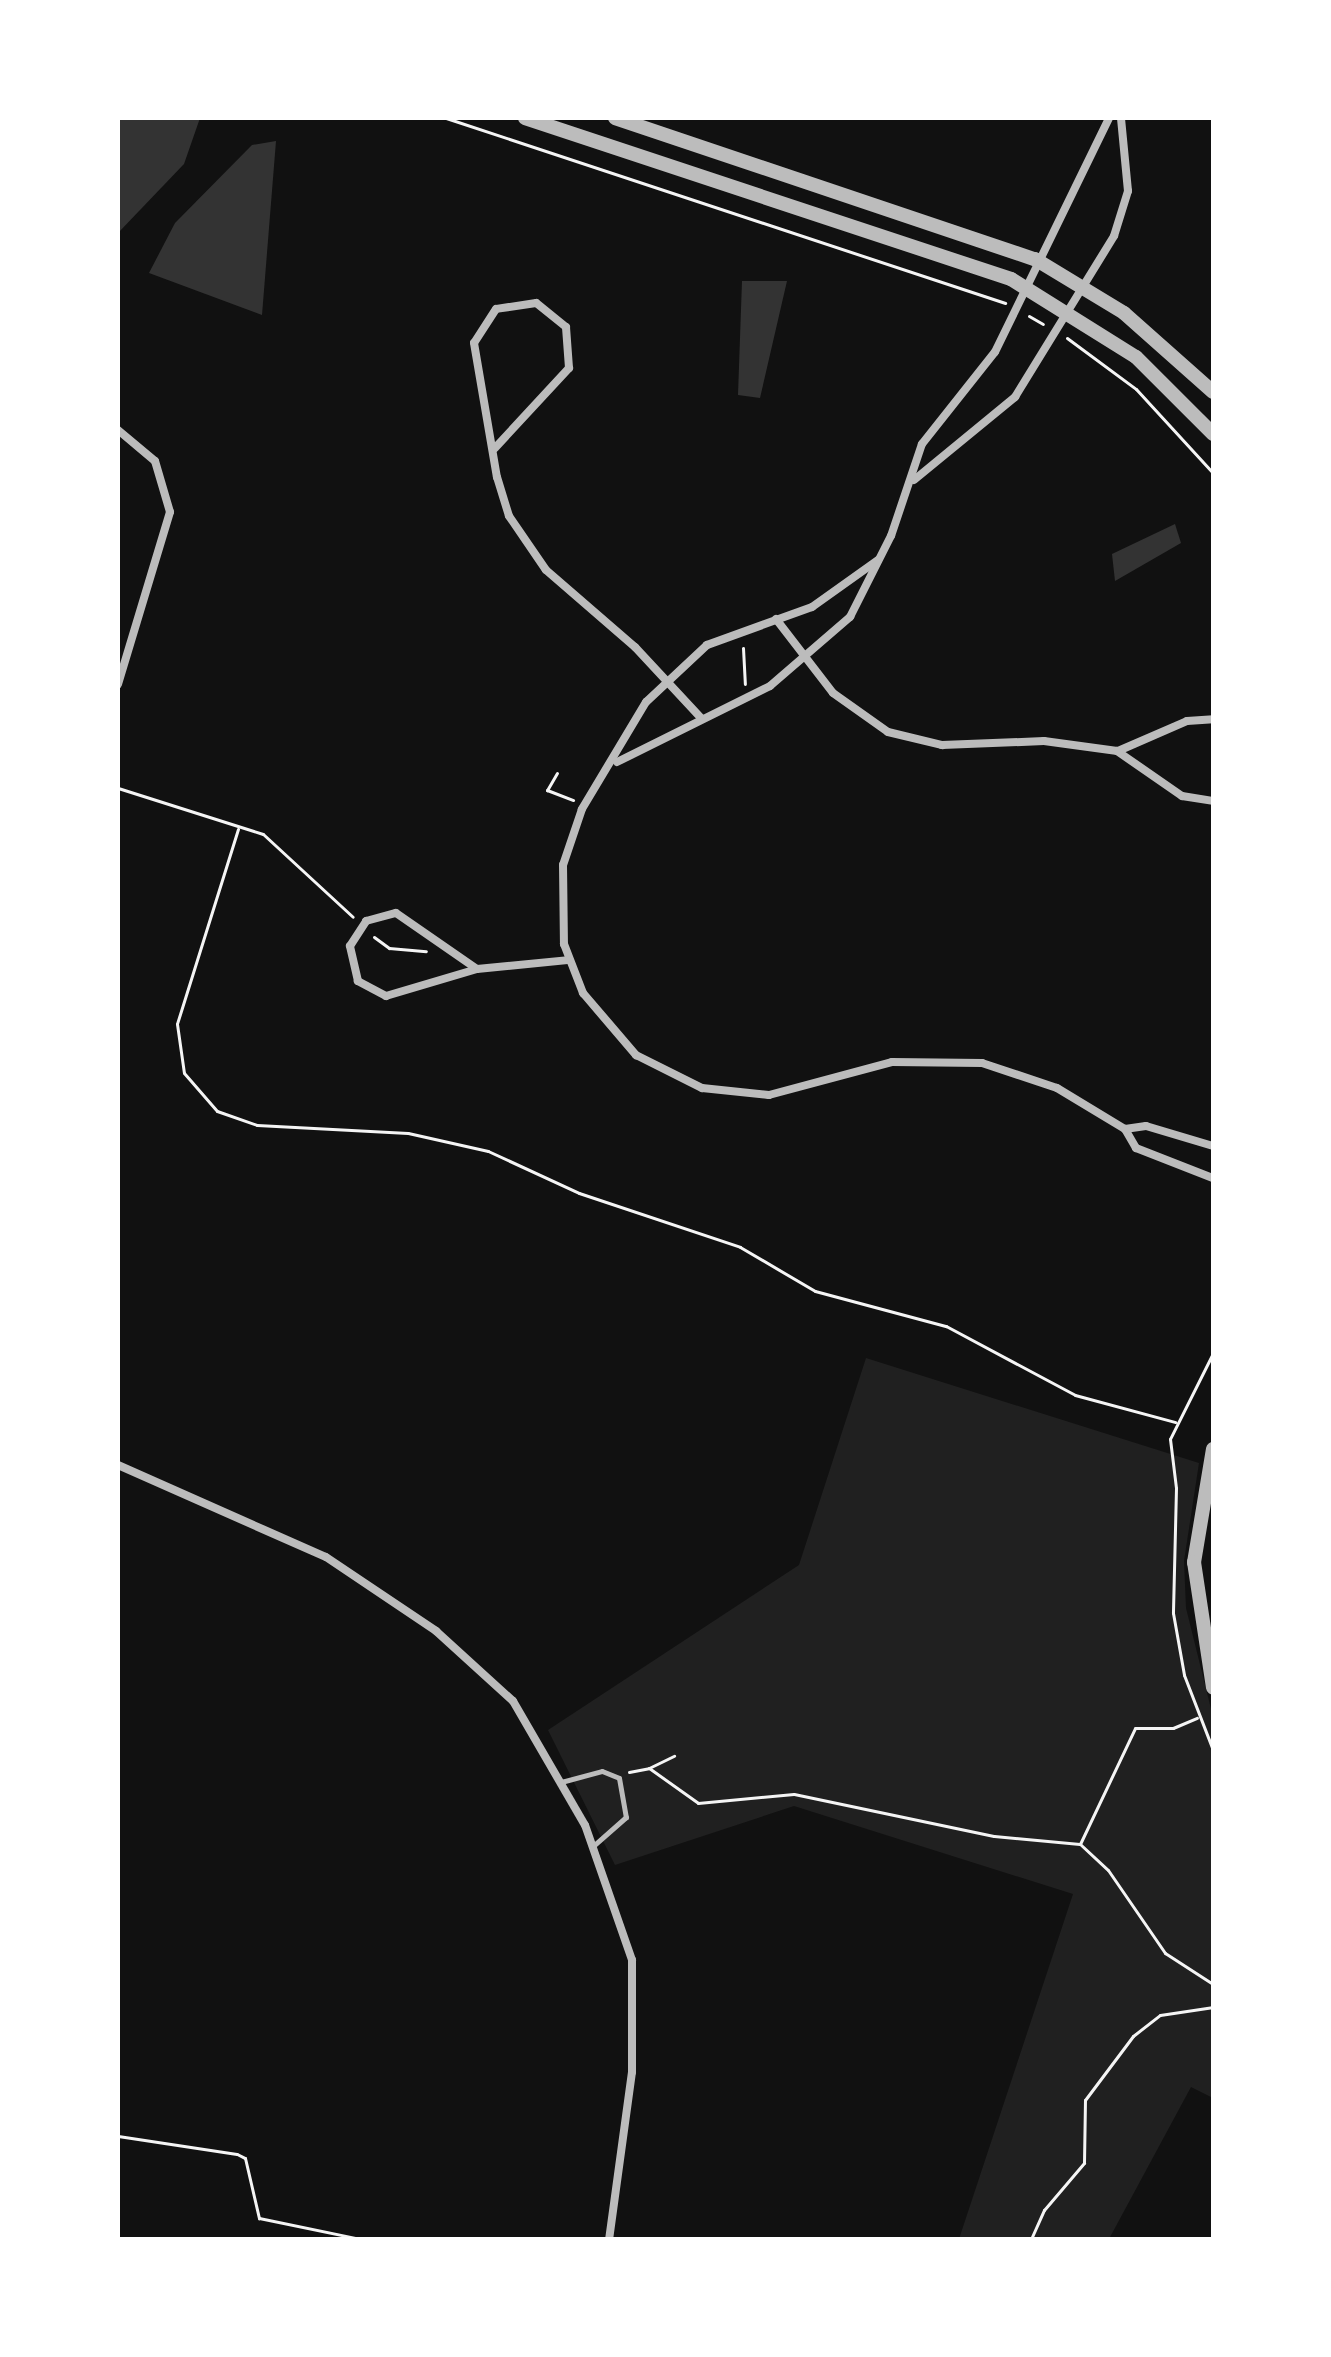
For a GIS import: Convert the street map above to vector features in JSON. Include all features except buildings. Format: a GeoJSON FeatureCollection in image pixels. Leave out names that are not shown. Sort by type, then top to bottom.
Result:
{"type":"FeatureCollection","features":[{"type":"Feature","properties":{"kind":"street"},"geometry":{"type":"LineString","coordinates":[[525,118],[954,257],[1028,288],[1069,310],[1136,357],[1213,434]]}},
{"type":"Feature","properties":{"kind":"street"},"geometry":{"type":"LineString","coordinates":[[615,118],[1041,262],[1083,286],[1157,339],[1213,392]]}},
{"type":"Feature","properties":{"kind":"street"},"geometry":{"type":"LineString","coordinates":[[616,762],[806,662],[859,605],[913,481],[922,444],[983,371],[1041,262],[1109,118]]}},
{"type":"Feature","properties":{"kind":"street"},"geometry":{"type":"LineString","coordinates":[[913,481],[1007,406],[1083,286],[1125,209],[1121,118]]}},
{"type":"Feature","properties":{"kind":"street"},"geometry":{"type":"LineString","coordinates":[[495,448],[570,363],[566,327],[536,303],[496,309],[475,337],[501,495],[529,549],[666,679],[702,719]]}},
{"type":"Feature","properties":{"kind":"street"},"geometry":{"type":"LineString","coordinates":[[118,430],[139,444],[163,476],[170,519],[118,684]]}},
{"type":"Feature","properties":{"kind":"street"},"geometry":{"type":"LineString","coordinates":[[878,560],[823,600],[722,636],[666,679],[616,762],[582,809],[567,848],[560,900],[568,960],[618,1039],[655,1068],[702,1088],[769,1095],[892,1062],[968,1061],[1046,1082],[1125,1129],[1136,1148],[1213,1178]]}},
{"type":"Feature","properties":{"kind":"street"},"geometry":{"type":"LineString","coordinates":[[776,619],[806,662],[855,713],[910,739],[949,746],[1044,741],[1117,751],[1182,796],[1213,801]]}},
{"type":"Feature","properties":{"kind":"street"},"geometry":{"type":"LineString","coordinates":[[1117,751],[1187,721],[1213,719]]}},
{"type":"Feature","properties":{"kind":"street"},"geometry":{"type":"LineString","coordinates":[[477,969],[403,914],[370,918],[350,946],[358,981],[386,996],[477,969],[568,960]]}},
{"type":"Feature","properties":{"kind":"street"},"geometry":{"type":"LineString","coordinates":[[1125,1129],[1146,1126],[1213,1146]]}},
{"type":"Feature","properties":{"kind":"street"},"geometry":{"type":"LineString","coordinates":[[1213,1449],[1194,1562],[1213,1688]]}},
{"type":"Feature","properties":{"kind":"street"},"geometry":{"type":"LineString","coordinates":[[118,1465],[326,1557],[436,1631],[513,1701],[561,1782],[593,1846],[632,1960],[632,2072],[609,2239]]}},
{"type":"Feature","properties":{"kind":"lane"},"geometry":{"type":"LineString","coordinates":[[561,1782],[602,1771],[619,1778],[626,1817],[593,1846]]}},
{"type":"Feature","properties":{"kind":"path"},"geometry":{"type":"LineString","coordinates":[[446,118],[951,280],[1017,309],[1056,332],[1136,389],[1213,473]]}},
{"type":"Feature","properties":{"kind":"path"},"geometry":{"type":"LineString","coordinates":[[743,640],[745,688]]}},
{"type":"Feature","properties":{"kind":"path"},"geometry":{"type":"LineString","coordinates":[[557,773],[547,790],[573,800]]}},
{"type":"Feature","properties":{"kind":"path"},"geometry":{"type":"LineString","coordinates":[[118,788],[275,842],[354,917]]}},
{"type":"Feature","properties":{"kind":"path"},"geometry":{"type":"LineString","coordinates":[[238,829],[177,1024],[184,1073],[217,1111],[249,1124],[422,1135],[488,1151],[579,1193],[740,1247],[815,1291],[946,1326],[1066,1392],[1175,1422]]}},
{"type":"Feature","properties":{"kind":"path"},"geometry":{"type":"LineString","coordinates":[[369,933],[389,948],[430,952]]}},
{"type":"Feature","properties":{"kind":"path"},"geometry":{"type":"LineString","coordinates":[[1080,1844],[1135,1728],[1173,1728],[1198,1718]]}},
{"type":"Feature","properties":{"kind":"path"},"geometry":{"type":"LineString","coordinates":[[619,1778],[674,1756]]}},
{"type":"Feature","properties":{"kind":"path"},"geometry":{"type":"LineString","coordinates":[[649,1768],[698,1803],[794,1794],[994,1836],[1080,1844],[1108,1870],[1165,1953],[1213,1984]]}},
{"type":"Feature","properties":{"kind":"path"},"geometry":{"type":"LineString","coordinates":[[1031,2239],[1044,2210],[1084,2163],[1085,2100],[1133,2036],[1160,2015],[1213,2007]]}},
{"type":"Feature","properties":{"kind":"path"},"geometry":{"type":"LineString","coordinates":[[118,2136],[237,2154],[245,2158],[259,2218],[360,2239]]}},
{"type":"Feature","properties":{"kind":"shaded area"},"geometry":{"type":"Polygon","coordinates":[[[118,118],[200,118],[184,164],[118,233],[118,118]]]}},
{"type":"Feature","properties":{"kind":"shaded area"},"geometry":{"type":"Polygon","coordinates":[[[276,141],[262,315],[149,273],[175,223],[252,145],[276,141]]]}},
{"type":"Feature","properties":{"kind":"shaded area"},"geometry":{"type":"Polygon","coordinates":[[[742,281],[787,281],[760,398],[738,395],[742,281]]]}},
{"type":"Feature","properties":{"kind":"shaded area"},"geometry":{"type":"Polygon","coordinates":[[[1175,524],[1181,543],[1115,581],[1112,554],[1175,524]]]}},
{"type":"Feature","properties":{"kind":"shaded area"},"geometry":{"type":"Polygon","coordinates":[[[866,1358],[1199,1463],[1184,1561],[1186,1608],[1213,1717],[1213,2098],[1191,2087],[1109,2239],[959,2239],[1073,1894],[794,1806],[615,1865],[548,1730],[799,1565],[866,1358]]]}}]}
